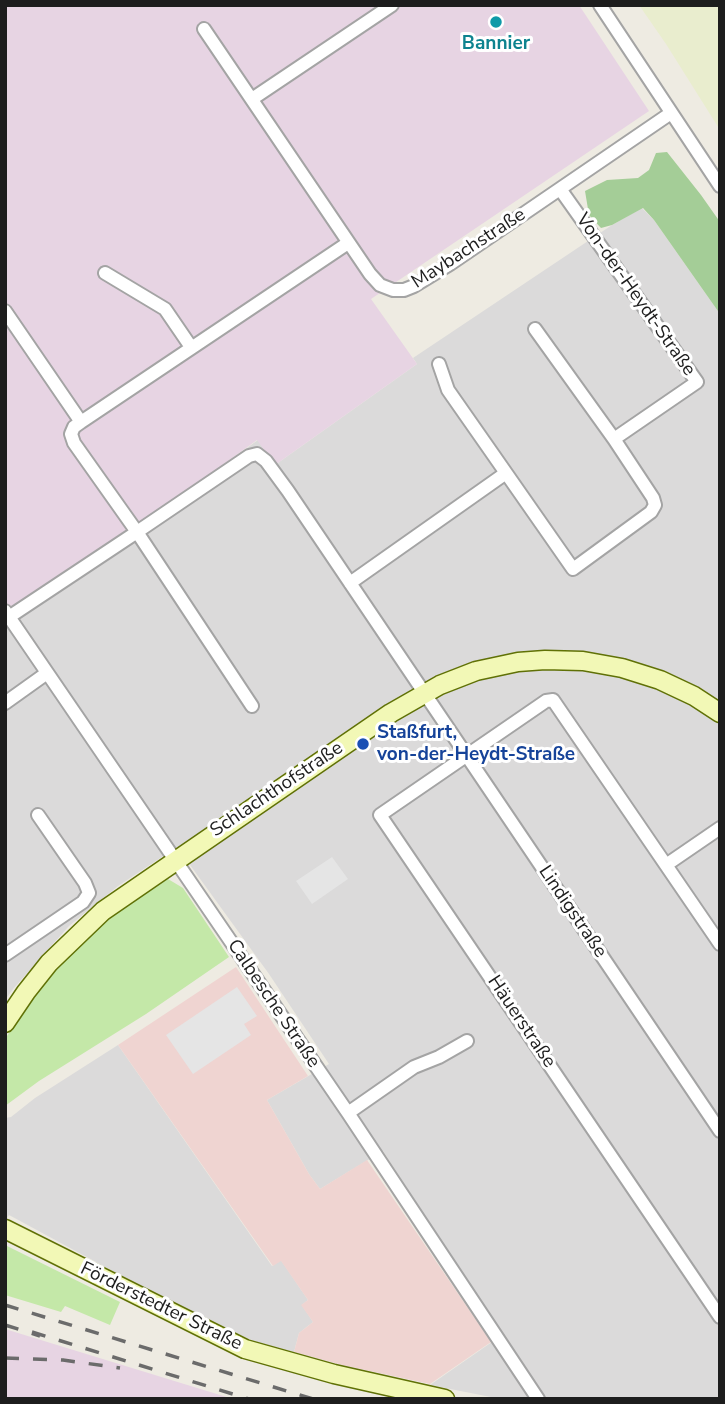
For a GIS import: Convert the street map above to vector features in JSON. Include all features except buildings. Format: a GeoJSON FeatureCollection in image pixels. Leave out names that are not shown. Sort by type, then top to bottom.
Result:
{"type":"FeatureCollection","features":[{"type":"Feature","properties":{"kind":"street"},"geometry":{"type":"LineString","coordinates":[[252,99],[392,5]]}},
{"type":"Feature","properties":{"kind":"street"},"geometry":{"type":"LineString","coordinates":[[600,5],[720,186]]}},
{"type":"Feature","properties":{"kind":"street","name":"Maybachstraße"},"geometry":{"type":"LineString","coordinates":[[204,29],[348,243],[380,285],[393,290],[404,290],[450,264],[671,113]]}},
{"type":"Feature","properties":{"kind":"street","name":"Von-der-Heydt-Straße"},"geometry":{"type":"LineString","coordinates":[[560,189],[697,382],[614,439]]}},
{"type":"Feature","properties":{"kind":"street"},"geometry":{"type":"LineString","coordinates":[[252,706],[137,532],[74,443],[71,434],[74,427],[81,422],[348,243]]}},
{"type":"Feature","properties":{"kind":"street"},"geometry":{"type":"LineString","coordinates":[[105,273],[165,309],[191,347]]}},
{"type":"Feature","properties":{"kind":"street"},"geometry":{"type":"LineString","coordinates":[[5,311],[81,422]]}},
{"type":"Feature","properties":{"kind":"street"},"geometry":{"type":"LineString","coordinates":[[439,364],[448,390],[573,569],[651,512],[655,505],[614,439],[535,329]]}},
{"type":"Feature","properties":{"kind":"street"},"geometry":{"type":"LineString","coordinates":[[7,614],[137,532],[249,456],[257,454],[266,461],[288,491],[424,693]]}},
{"type":"Feature","properties":{"kind":"street"},"geometry":{"type":"LineString","coordinates":[[350,583],[506,473]]}},
{"type":"Feature","properties":{"kind":"street","name":"Calbesche Straße"},"geometry":{"type":"LineString","coordinates":[[7,614],[348,1113],[538,1399]]}},
{"type":"Feature","properties":{"kind":"street","name":"Schlachthofstraße"},"geometry":{"type":"LineString","coordinates":[[5,1023],[37,977],[74,936],[116,901],[424,693],[489,668],[532,660],[566,660],[610,665],[641,673],[694,696],[720,713]]}},
{"type":"Feature","properties":{"kind":"street"},"geometry":{"type":"LineString","coordinates":[[5,703],[47,673]]}},
{"type":"Feature","properties":{"kind":"street","name":"Lindigstraße"},"geometry":{"type":"LineString","coordinates":[[424,693],[720,1131]]}},
{"type":"Feature","properties":{"kind":"street"},"geometry":{"type":"LineString","coordinates":[[466,755],[546,701],[553,700],[720,944]]}},
{"type":"Feature","properties":{"kind":"street","name":"Häuerstraße"},"geometry":{"type":"LineString","coordinates":[[466,755],[380,815],[720,1317]]}},
{"type":"Feature","properties":{"kind":"street"},"geometry":{"type":"LineString","coordinates":[[5,955],[83,902],[89,893],[85,883],[38,815]]}},
{"type":"Feature","properties":{"kind":"street"},"geometry":{"type":"LineString","coordinates":[[666,865],[720,828]]}},
{"type":"Feature","properties":{"kind":"street"},"geometry":{"type":"LineString","coordinates":[[348,1113],[414,1067],[467,1041]]}},
{"type":"Feature","properties":{"kind":"street","name":"Förderstedter Straße"},"geometry":{"type":"LineString","coordinates":[[5,1229],[245,1349],[334,1374],[446,1399]]}},
{"type":"Feature","properties":{"kind":"shaded area"},"geometry":{"type":"Polygon","coordinates":[[[5,5],[579,5],[649,111],[371,299],[417,364],[275,465],[257,440],[161,510],[5,615],[5,5]]]}},
{"type":"Feature","properties":{"kind":"shaded area"},"geometry":{"type":"Polygon","coordinates":[[[642,208],[654,220],[720,314],[720,1399],[501,1399],[430,1385],[502,1335],[383,1151],[320,1189],[309,1174],[267,1100],[329,1064],[269,974],[177,847],[118,886],[69,926],[5,1000],[5,615],[161,510],[258,440],[275,465],[417,364],[413,358],[612,225],[642,208]]]}},
{"type":"Feature","properties":{"kind":"shaded area"},"geometry":{"type":"Polygon","coordinates":[[[332,857],[348,879],[312,904],[296,881],[332,857]]]}},
{"type":"Feature","properties":{"kind":"shaded area"},"geometry":{"type":"Polygon","coordinates":[[[236,967],[308,1076],[267,1100],[309,1174],[320,1189],[367,1160],[491,1342],[430,1384],[294,1352],[299,1333],[313,1322],[301,1305],[308,1300],[281,1261],[273,1266],[118,1045],[236,967]]]}},
{"type":"Feature","properties":{"kind":"shaded area"},"geometry":{"type":"Polygon","coordinates":[[[237,987],[257,1016],[244,1024],[251,1035],[193,1074],[166,1035],[237,987]]]}},
{"type":"Feature","properties":{"kind":"shaded area"},"geometry":{"type":"Polygon","coordinates":[[[118,1045],[272,1266],[281,1260],[308,1300],[302,1305],[313,1322],[299,1333],[294,1352],[254,1341],[196,1316],[9,1215],[5,1221],[5,1118],[11,1117],[35,1098],[118,1045]]]}},
{"type":"Feature","properties":{"kind":"shaded area"},"geometry":{"type":"Polygon","coordinates":[[[5,1329],[233,1399],[5,1399],[5,1329]]]}},
{"type":"Feature","properties":{"kind":"green space"},"geometry":{"type":"Polygon","coordinates":[[[639,5],[720,5],[720,130],[666,44],[639,5]]]}},
{"type":"Feature","properties":{"kind":"green space"},"geometry":{"type":"Polygon","coordinates":[[[667,152],[720,222],[720,314],[643,208],[601,228],[589,215],[585,191],[607,180],[638,178],[649,170],[656,153],[667,152]]]}},
{"type":"Feature","properties":{"kind":"green space"},"geometry":{"type":"Polygon","coordinates":[[[168,879],[183,888],[229,957],[5,1106],[5,1039],[44,979],[86,933],[168,879]]]}},
{"type":"Feature","properties":{"kind":"green space"},"geometry":{"type":"Polygon","coordinates":[[[5,1245],[120,1302],[110,1325],[65,1306],[61,1312],[5,1295],[5,1245]]]}},
{"type":"Feature","properties":{"kind":"railway"},"geometry":{"type":"LineString","coordinates":[[5,1305],[313,1399]]}},
{"type":"Feature","properties":{"kind":"railway"},"geometry":{"type":"LineString","coordinates":[[5,1325],[40,1336]]}},
{"type":"Feature","properties":{"kind":"railway"},"geometry":{"type":"LineString","coordinates":[[32,1332],[249,1399]]}},
{"type":"Feature","properties":{"kind":"railway"},"geometry":{"type":"LineString","coordinates":[[5,1358],[63,1360],[120,1368]]}},
{"type":"Feature","properties":{"kind":"place","name":"Bannier"},"geometry":{"type":"Point","coordinates":[496,22]}},
{"type":"Feature","properties":{"kind":"place","name":"Staßfurt, von-der-Heydt-Straße"},"geometry":{"type":"Point","coordinates":[363,744]}}]}
